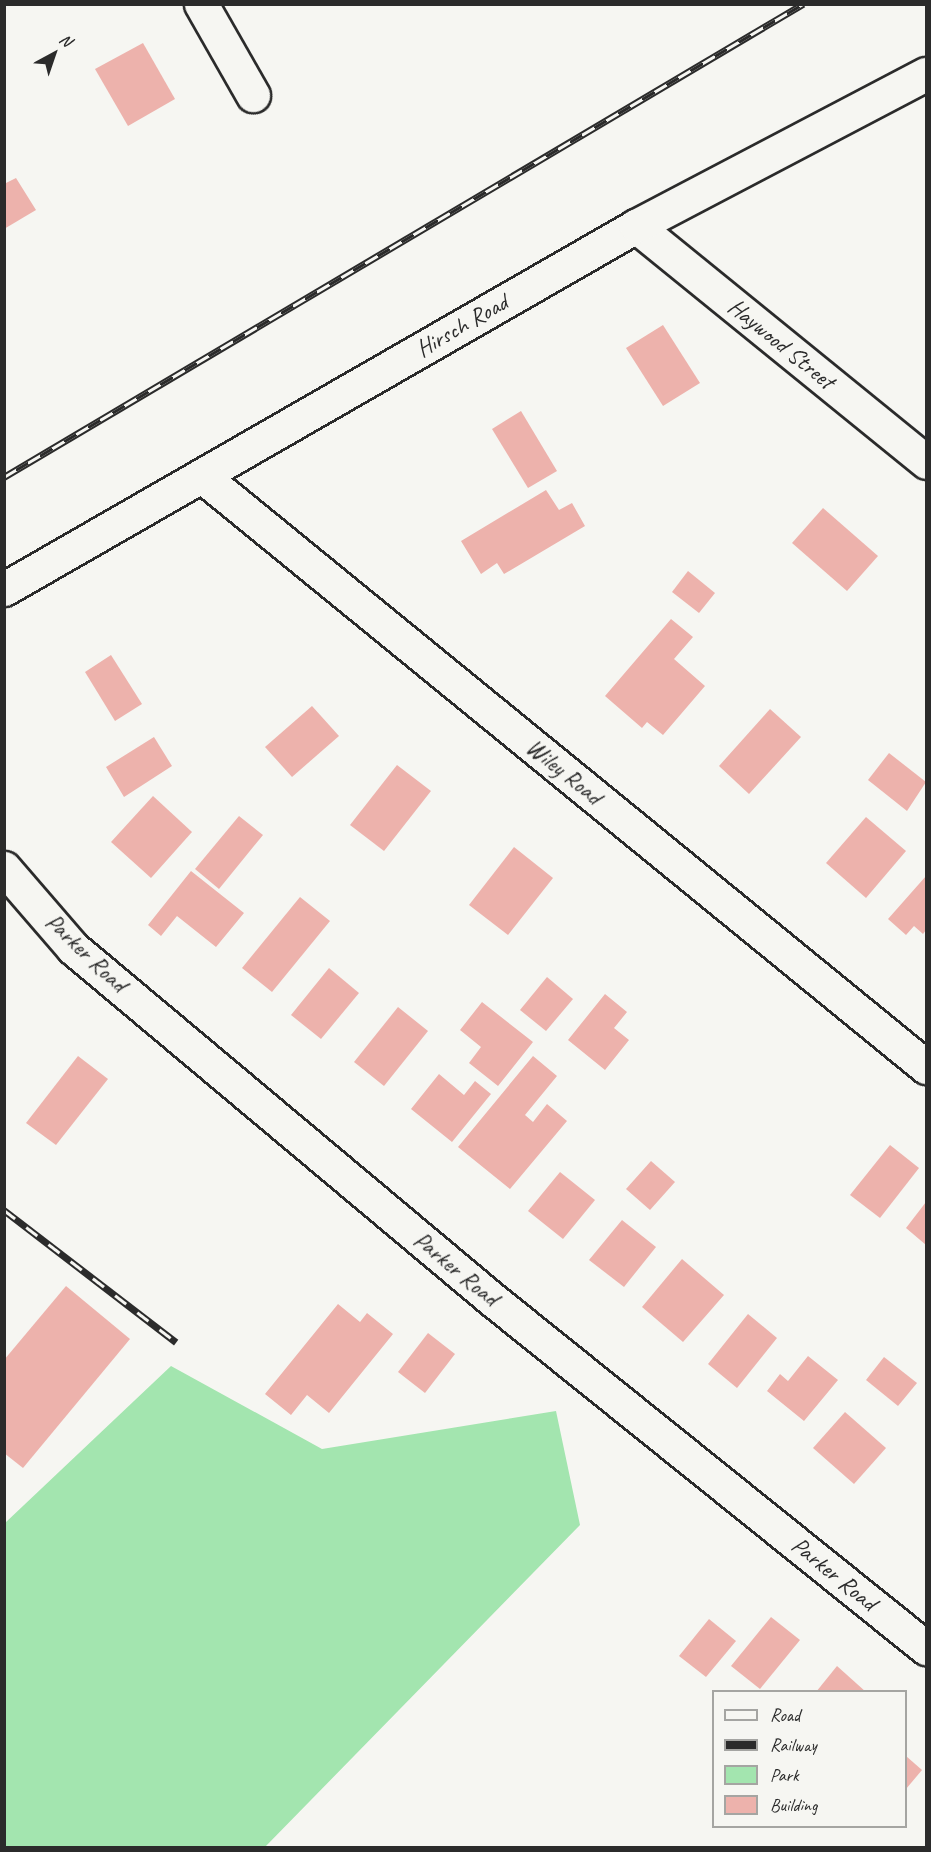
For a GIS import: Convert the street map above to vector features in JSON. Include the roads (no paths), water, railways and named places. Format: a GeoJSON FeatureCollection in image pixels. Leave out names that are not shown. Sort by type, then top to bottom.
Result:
{"type":"FeatureCollection","features":[{"type":"Feature","properties":{"kind":"main road"},"geometry":{"type":"LineString","coordinates":[[201,4],[253,95]]}},
{"type":"Feature","properties":{"kind":"main road","name":"Hirsch Road"},"geometry":{"type":"LineString","coordinates":[[4,589],[636,226],[927,74]]}},
{"type":"Feature","properties":{"kind":"main road","name":"Haywood Street"},"geometry":{"type":"LineString","coordinates":[[636,226],[927,462]]}},
{"type":"Feature","properties":{"kind":"main road","name":"Wiley Road"},"geometry":{"type":"LineString","coordinates":[[202,476],[927,1067]]}},
{"type":"Feature","properties":{"kind":"main road","name":"Parker Road"},"geometry":{"type":"LineString","coordinates":[[6,880],[73,948],[493,1300],[927,1648]]}},
{"type":"Feature","properties":{"kind":"railway"},"geometry":{"type":"LineString","coordinates":[[4,477],[803,4]]}},
{"type":"Feature","properties":{"kind":"railway"},"geometry":{"type":"LineString","coordinates":[[4,1210],[176,1342]]}}]}
